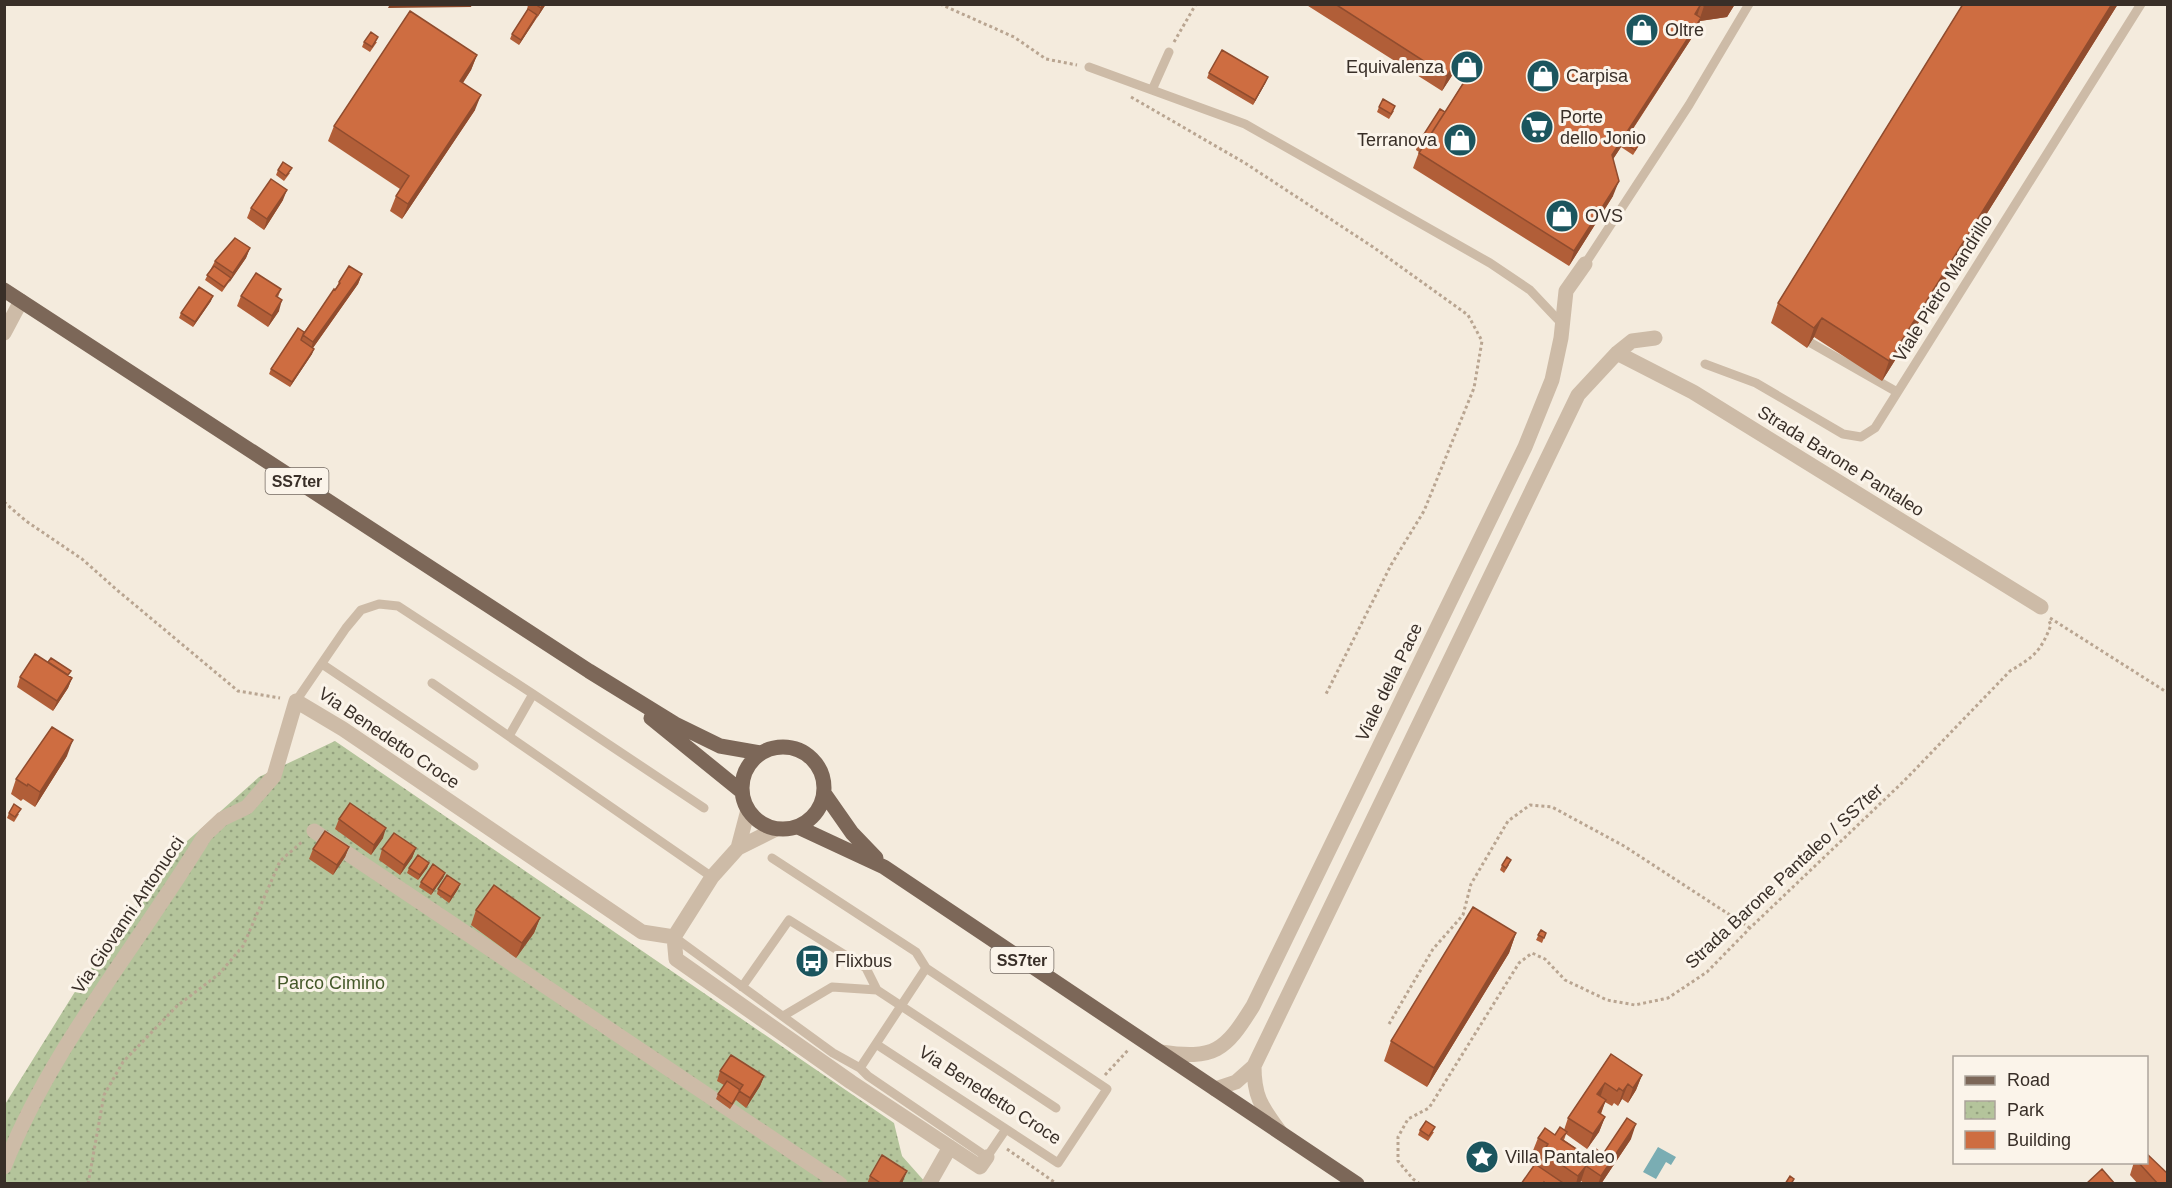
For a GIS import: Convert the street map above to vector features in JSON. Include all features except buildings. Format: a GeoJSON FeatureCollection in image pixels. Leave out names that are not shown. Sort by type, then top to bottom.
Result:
{"type":"FeatureCollection","features":[{"type":"Feature","properties":{"kind":"main road","name":"SS7ter"},"geometry":{"type":"LineString","coordinates":[[4,290],[589,671]]}},
{"type":"Feature","properties":{"kind":"main road"},"geometry":{"type":"LineString","coordinates":[[589,671],[675,724],[720,746],[760,753]]}},
{"type":"Feature","properties":{"kind":"main road"},"geometry":{"type":"LineString","coordinates":[[589,671],[741,791]]}},
{"type":"Feature","properties":{"kind":"main road"},"geometry":{"type":"LineString","coordinates":[[785,747],[798,750],[810,757],[818,767],[823,779],[824,792],[816,813],[798,826],[776,829],[755,819],[748,810],[741,791],[742,780],[746,770],[760,753],[772,748],[785,747]]}},
{"type":"Feature","properties":{"kind":"main road"},"geometry":{"type":"LineString","coordinates":[[824,792],[852,833],[884,867]]}},
{"type":"Feature","properties":{"kind":"main road"},"geometry":{"type":"LineString","coordinates":[[798,826],[884,867]]}},
{"type":"Feature","properties":{"kind":"main road","name":"SS7ter"},"geometry":{"type":"LineString","coordinates":[[884,867],[1357,1184]]}},
{"type":"Feature","properties":{"kind":"street","name":"Viale della Pace"},"geometry":{"type":"LineString","coordinates":[[1160,1052],[1186,1056],[1208,1053],[1224,1045],[1239,1028],[1253,1006],[1525,447],[1552,380],[1563,325],[1566,291],[1585,264]]}},
{"type":"Feature","properties":{"kind":"street"},"geometry":{"type":"LineString","coordinates":[[4,333],[21,301]]}},
{"type":"Feature","properties":{"kind":"street"},"geometry":{"type":"LineString","coordinates":[[1215,1089],[1236,1082],[1254,1066],[1578,394],[1617,353],[1632,341],[1655,338]]}},
{"type":"Feature","properties":{"kind":"street","name":"Strada Barone Pantaleo"},"geometry":{"type":"LineString","coordinates":[[1617,353],[1693,392],[2043,611]]}},
{"type":"Feature","properties":{"kind":"street","name":"Via Benedetto Croce"},"geometry":{"type":"LineString","coordinates":[[296,700],[343,729],[642,932],[674,938]]}},
{"type":"Feature","properties":{"kind":"street","name":"Via Giovanni Antonucci"},"geometry":{"type":"LineString","coordinates":[[4,1167],[19,1131],[63,1049],[205,835],[222,819],[247,807],[274,776],[296,700]]}},
{"type":"Feature","properties":{"kind":"street"},"geometry":{"type":"LineString","coordinates":[[738,848],[748,810]]}},
{"type":"Feature","properties":{"kind":"street"},"geometry":{"type":"LineString","coordinates":[[776,829],[738,848],[712,877],[674,938],[676,959],[851,1082],[980,1167],[987,1157]]}},
{"type":"Feature","properties":{"kind":"street"},"geometry":{"type":"LineString","coordinates":[[314,831],[840,1184]]}},
{"type":"Feature","properties":{"kind":"street"},"geometry":{"type":"LineString","coordinates":[[1254,1066],[1254,1086],[1263,1108],[1280,1132]]}},
{"type":"Feature","properties":{"kind":"street"},"geometry":{"type":"LineString","coordinates":[[929,1184],[950,1147]]}},
{"type":"Feature","properties":{"kind":"lane"},"geometry":{"type":"LineString","coordinates":[[1585,264],[1689,105],[1749,4]]}},
{"type":"Feature","properties":{"kind":"lane","name":"Viale Pietro Mandrillo"},"geometry":{"type":"LineString","coordinates":[[1705,364],[1756,383],[1843,434],[1861,437],[1875,428],[2141,4]]}},
{"type":"Feature","properties":{"kind":"lane"},"geometry":{"type":"LineString","coordinates":[[1152,90],[1169,52]]}},
{"type":"Feature","properties":{"kind":"lane"},"geometry":{"type":"LineString","coordinates":[[1086,69],[1245,124],[1490,264],[1530,290],[1563,325]]}},
{"type":"Feature","properties":{"kind":"lane"},"geometry":{"type":"LineString","coordinates":[[1811,343],[1897,392]]}},
{"type":"Feature","properties":{"kind":"lane"},"geometry":{"type":"LineString","coordinates":[[296,700],[362,610],[379,604],[398,606],[704,808]]}},
{"type":"Feature","properties":{"kind":"lane"},"geometry":{"type":"LineString","coordinates":[[321,664],[474,766]]}},
{"type":"Feature","properties":{"kind":"lane"},"geometry":{"type":"LineString","coordinates":[[432,683],[712,877]]}},
{"type":"Feature","properties":{"kind":"lane"},"geometry":{"type":"LineString","coordinates":[[508,736],[533,694]]}},
{"type":"Feature","properties":{"kind":"lane"},"geometry":{"type":"LineString","coordinates":[[772,858],[916,952],[926,968],[1097,1082]]}},
{"type":"Feature","properties":{"kind":"lane"},"geometry":{"type":"LineString","coordinates":[[742,987],[789,920],[866,968],[877,990]]}},
{"type":"Feature","properties":{"kind":"lane"},"geometry":{"type":"LineString","coordinates":[[674,938],[833,1053],[860,1068],[868,1076],[987,1157],[1006,1129]]}},
{"type":"Feature","properties":{"kind":"lane"},"geometry":{"type":"LineString","coordinates":[[860,1068],[926,968]]}},
{"type":"Feature","properties":{"kind":"lane"},"geometry":{"type":"LineString","coordinates":[[783,1016],[832,987],[877,990],[1056,1108]]}},
{"type":"Feature","properties":{"kind":"lane","name":"Via Benedetto Croce"},"geometry":{"type":"LineString","coordinates":[[876,1044],[1058,1163],[1107,1089],[1097,1082]]}},
{"type":"Feature","properties":{"kind":"path"},"geometry":{"type":"LineString","coordinates":[[940,4],[1014,37],[1046,59],[1075,64],[1086,69]]}},
{"type":"Feature","properties":{"kind":"path"},"geometry":{"type":"LineString","coordinates":[[1169,52],[1196,4]]}},
{"type":"Feature","properties":{"kind":"path"},"geometry":{"type":"LineString","coordinates":[[1129,97],[1245,163],[1373,247],[1468,315],[1482,341],[1474,388],[1424,511],[1391,565],[1325,696]]}},
{"type":"Feature","properties":{"kind":"path","name":"Via Benedetto Croce"},"geometry":{"type":"LineString","coordinates":[[4,502],[26,522],[82,559],[238,691],[296,700]]}},
{"type":"Feature","properties":{"kind":"path"},"geometry":{"type":"LineString","coordinates":[[2043,611],[2168,693]]}},
{"type":"Feature","properties":{"kind":"path","name":"Strada Barone Pantaleo / SS7ter"},"geometry":{"type":"LineString","coordinates":[[1420,1184],[1398,1161],[1398,1137],[1408,1119],[1429,1108],[1519,963],[1532,953],[1545,959],[1565,980],[1607,1000],[1635,1005],[1668,998],[1707,972],[1904,781],[2010,670],[2029,660],[2044,645],[2052,625],[2043,611]]}},
{"type":"Feature","properties":{"kind":"path"},"geometry":{"type":"LineString","coordinates":[[1389,1024],[1433,949],[1463,915],[1471,884],[1508,821],[1530,805],[1552,807],[1614,841],[1750,928]]}},
{"type":"Feature","properties":{"kind":"path"},"geometry":{"type":"LineString","coordinates":[[88,1184],[104,1095],[123,1062],[177,1006],[219,974],[243,946],[280,861],[314,831]]}},
{"type":"Feature","properties":{"kind":"path"},"geometry":{"type":"LineString","coordinates":[[1097,1082],[1140,1038]]}},
{"type":"Feature","properties":{"kind":"path"},"geometry":{"type":"LineString","coordinates":[[997,1142],[1057,1184]]}},
{"type":"Feature","properties":{"kind":"green space","name":"Parco Cimino"},"geometry":{"type":"Polygon","coordinates":[[[335,741],[894,1123],[902,1156],[926,1183],[5,1183],[4,1106],[81,982],[177,850],[259,777],[335,741]]]}},
{"type":"Feature","properties":{"kind":"water"},"geometry":{"type":"Polygon","coordinates":[[[1658,1147],[1676,1157],[1671,1165],[1666,1162],[1656,1179],[1643,1172],[1658,1147]]]}},
{"type":"Feature","properties":{"kind":"place","name":"Oltre"},"geometry":{"type":"Point","coordinates":[1642,30]}},
{"type":"Feature","properties":{"kind":"place","name":"Equivalenza"},"geometry":{"type":"Point","coordinates":[1467,67]}},
{"type":"Feature","properties":{"kind":"place","name":"Carpisa"},"geometry":{"type":"Point","coordinates":[1543,76]}},
{"type":"Feature","properties":{"kind":"place","name":"Porte dello Jonio"},"geometry":{"type":"Point","coordinates":[1537,127]}},
{"type":"Feature","properties":{"kind":"place","name":"Terranova"},"geometry":{"type":"Point","coordinates":[1460,140]}},
{"type":"Feature","properties":{"kind":"place","name":"OVS"},"geometry":{"type":"Point","coordinates":[1562,216]}},
{"type":"Feature","properties":{"kind":"place","name":"Flixbus"},"geometry":{"type":"Point","coordinates":[812,961]}},
{"type":"Feature","properties":{"kind":"place","name":"Villa Pantaleo"},"geometry":{"type":"Point","coordinates":[1482,1157]}}]}
